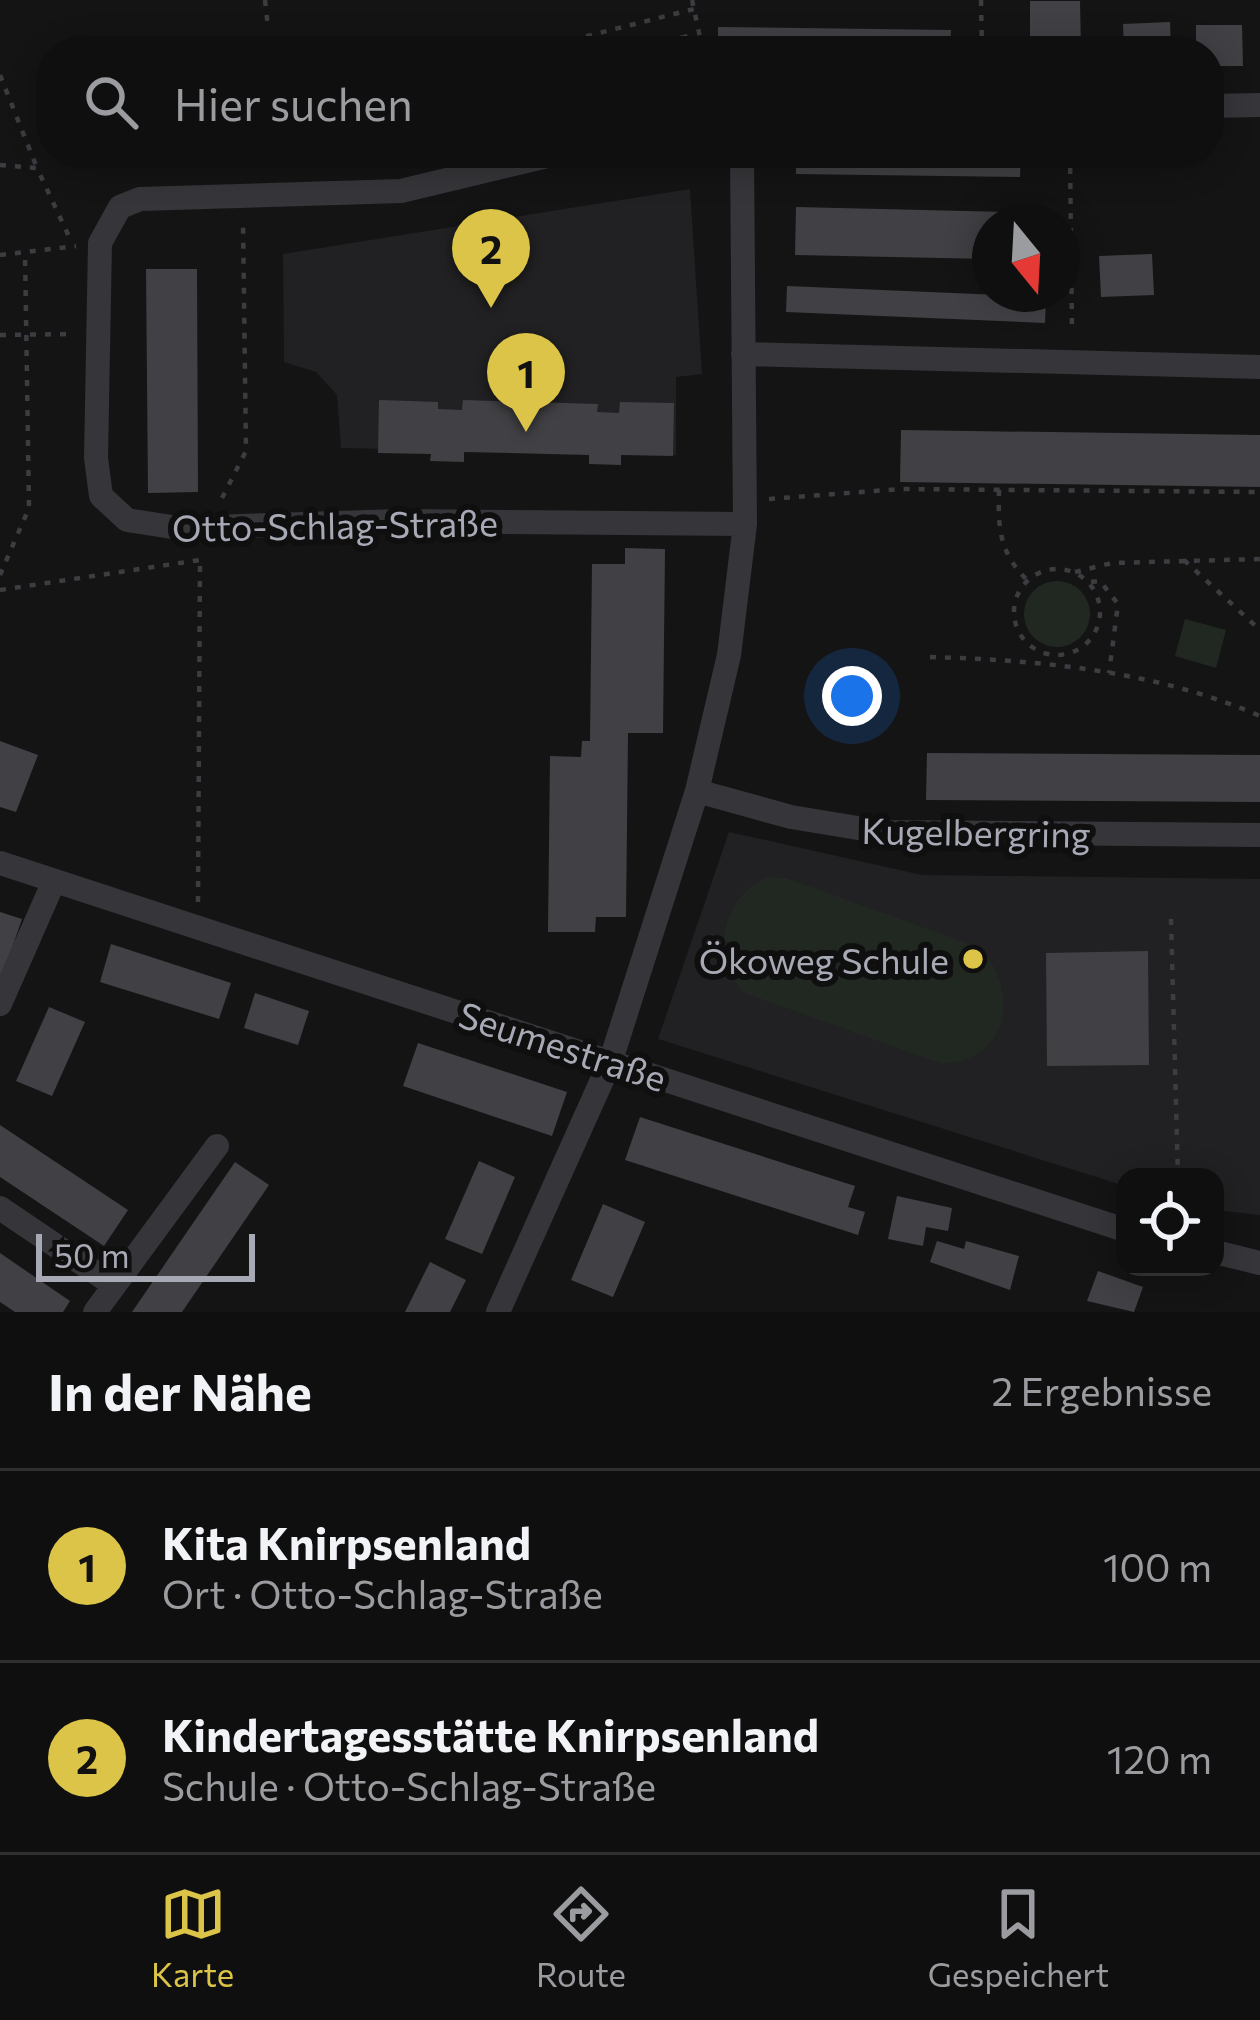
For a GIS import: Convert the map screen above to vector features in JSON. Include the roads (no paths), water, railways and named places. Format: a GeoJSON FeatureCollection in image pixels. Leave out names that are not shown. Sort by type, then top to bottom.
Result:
{"type":"FeatureCollection","features":[{"type":"Feature","properties":{"kind":"street"},"geometry":{"type":"LineString","coordinates":[[1224,106],[1260,105]]}},
{"type":"Feature","properties":{"kind":"street","name":"Otto-Schlag-Straße"},"geometry":{"type":"LineString","coordinates":[[497,168],[400,191],[140,199],[120,207],[100,243],[101,496],[127,520],[208,526],[745,513]]}},
{"type":"Feature","properties":{"kind":"street"},"geometry":{"type":"LineString","coordinates":[[498,1312],[611,1060],[697,791],[730,655],[745,513],[742,168]]}},
{"type":"Feature","properties":{"kind":"street"},"geometry":{"type":"LineString","coordinates":[[742,354],[1072,366],[1260,367]]}},
{"type":"Feature","properties":{"kind":"street","name":"Kugelbergring"},"geometry":{"type":"LineString","coordinates":[[697,791],[791,817],[882,832],[1260,835]]}},
{"type":"Feature","properties":{"kind":"street","name":"Seumestraße"},"geometry":{"type":"LineString","coordinates":[[0,863],[1116,1227]]}},
{"type":"Feature","properties":{"kind":"street"},"geometry":{"type":"LineString","coordinates":[[0,1004],[54,881]]}},
{"type":"Feature","properties":{"kind":"street"},"geometry":{"type":"LineString","coordinates":[[95,1312],[217,1146]]}},
{"type":"Feature","properties":{"kind":"street"},"geometry":{"type":"LineString","coordinates":[[0,1208],[114,1285]]}},
{"type":"Feature","properties":{"kind":"street"},"geometry":{"type":"LineString","coordinates":[[1224,1254],[1260,1263]]}},
{"type":"Feature","properties":{"kind":"place","name":"Kindertagesstätte Knirpsenland"},"geometry":{"type":"Point","coordinates":[491,308]}},
{"type":"Feature","properties":{"kind":"place","name":"Kita Knirpsenland"},"geometry":{"type":"Point","coordinates":[526,432]}},
{"type":"Feature","properties":{"kind":"place","name":"Ökoweg Schule"},"geometry":{"type":"Point","coordinates":[973,959]}}]}
